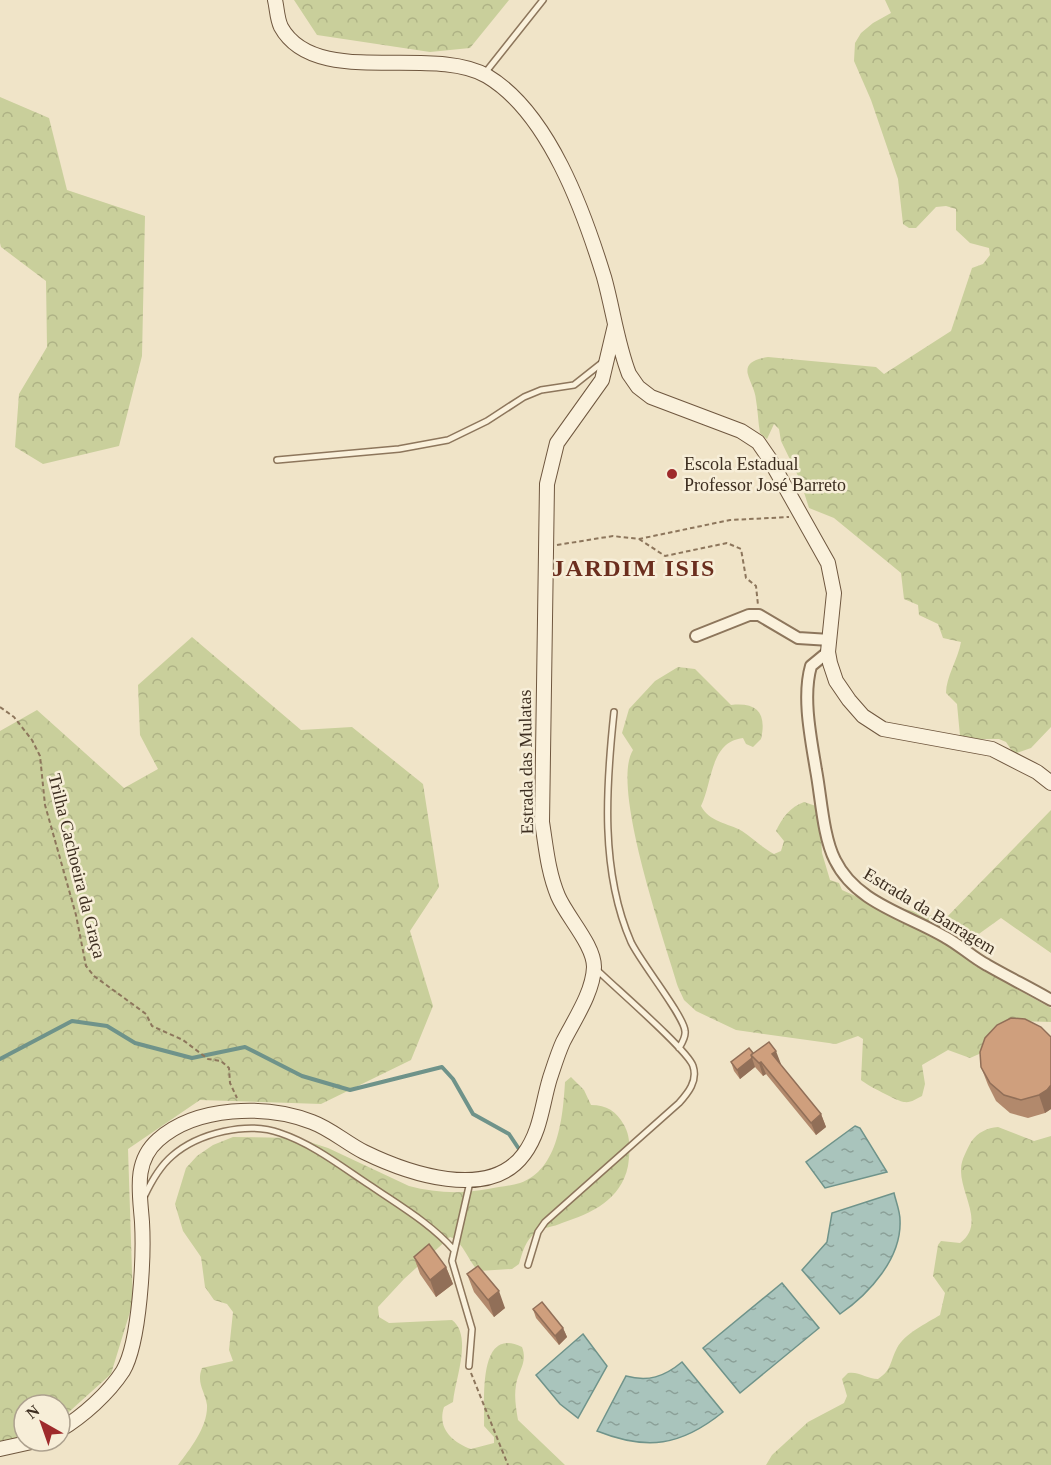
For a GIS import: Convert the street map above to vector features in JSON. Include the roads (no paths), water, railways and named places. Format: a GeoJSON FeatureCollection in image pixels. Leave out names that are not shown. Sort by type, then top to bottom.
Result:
{"type":"FeatureCollection","features":[{"type":"Feature","properties":{"kind":"street"},"geometry":{"type":"LineString","coordinates":[[275,0],[280,26],[300,47],[320,57],[434,65],[484,75],[505,88],[520,103],[553,152],[579,206],[604,279],[624,360],[639,387],[669,405],[731,425],[758,442],[828,563],[834,593],[829,646],[836,681],[849,700],[874,724],[896,732],[992,749],[1037,772],[1051,783]]}},
{"type":"Feature","properties":{"kind":"street","name":"Estrada das Mulatas"},"geometry":{"type":"LineString","coordinates":[[594,967],[585,941],[570,921],[550,876],[542,822],[546,510],[551,461],[569,423],[602,380],[615,324]]}},
{"type":"Feature","properties":{"kind":"street"},"geometry":{"type":"LineString","coordinates":[[696,636],[749,615],[759,615],[798,638],[829,646]]}},
{"type":"Feature","properties":{"kind":"street","name":"Estrada da Barragem"},"geometry":{"type":"LineString","coordinates":[[829,646],[811,666],[809,700],[813,752],[829,842],[840,869],[855,888],[879,903],[947,938],[988,966],[1051,1000]]}},
{"type":"Feature","properties":{"kind":"street"},"geometry":{"type":"LineString","coordinates":[[72,1421],[85,1412],[122,1371],[132,1346],[141,1274],[139,1172],[156,1142],[184,1124],[201,1117],[240,1112],[299,1117],[316,1123],[362,1151],[420,1174],[451,1180],[470,1180],[502,1172],[515,1165],[525,1153],[543,1115],[544,1100],[554,1068],[586,994],[594,967]]}},
{"type":"Feature","properties":{"kind":"lane"},"geometry":{"type":"LineString","coordinates":[[484,75],[543,0]]}},
{"type":"Feature","properties":{"kind":"lane"},"geometry":{"type":"LineString","coordinates":[[277,460],[399,449],[448,440],[487,421],[524,397],[541,390],[574,385],[606,359]]}},
{"type":"Feature","properties":{"kind":"lane"},"geometry":{"type":"LineString","coordinates":[[614,711],[608,848],[616,901],[640,961],[682,1022],[685,1035],[679,1048]]}},
{"type":"Feature","properties":{"kind":"lane"},"geometry":{"type":"LineString","coordinates":[[528,1265],[538,1232],[545,1222],[679,1103],[690,1090],[694,1080],[693,1065],[679,1048],[594,967]]}},
{"type":"Feature","properties":{"kind":"lane"},"geometry":{"type":"LineString","coordinates":[[140,1203],[155,1176],[172,1155],[191,1143],[221,1133],[256,1127],[280,1133],[326,1155],[438,1232],[454,1250]]}},
{"type":"Feature","properties":{"kind":"lane"},"geometry":{"type":"LineString","coordinates":[[469,1366],[472,1329],[469,1313],[453,1272],[454,1250],[470,1180]]}},
{"type":"Feature","properties":{"kind":"water"},"geometry":{"type":"Polygon","coordinates":[[[855,1126],[860,1128],[887,1172],[825,1188],[806,1162],[855,1126]]]}},
{"type":"Feature","properties":{"kind":"water"},"geometry":{"type":"Polygon","coordinates":[[[894,1193],[900,1220],[896,1248],[882,1274],[862,1296],[840,1314],[802,1270],[827,1242],[832,1213],[894,1193]]]}},
{"type":"Feature","properties":{"kind":"water"},"geometry":{"type":"Polygon","coordinates":[[[782,1283],[819,1328],[740,1393],[703,1348],[782,1283]]]}},
{"type":"Feature","properties":{"kind":"water"},"geometry":{"type":"Polygon","coordinates":[[[583,1334],[607,1366],[578,1418],[560,1404],[536,1375],[583,1334]]]}},
{"type":"Feature","properties":{"kind":"water"},"geometry":{"type":"Polygon","coordinates":[[[682,1362],[723,1412],[693,1432],[663,1442],[632,1441],[597,1431],[626,1376],[655,1377],[682,1362]]]}},
{"type":"Feature","properties":{"kind":"waterway"},"geometry":{"type":"LineString","coordinates":[[0,1059],[72,1021],[107,1026],[135,1043],[192,1058],[245,1047],[302,1076],[350,1090],[442,1067],[453,1079],[473,1114],[509,1134],[521,1152]]}},
{"type":"Feature","properties":{"kind":"place","name":"Escola Estadual Professor José Barreto"},"geometry":{"type":"Point","coordinates":[672,474]}},
{"type":"Feature","properties":{"kind":"district","name":"JARDIM ISIS"},"geometry":{"type":"Point","coordinates":[634,568]}}]}
